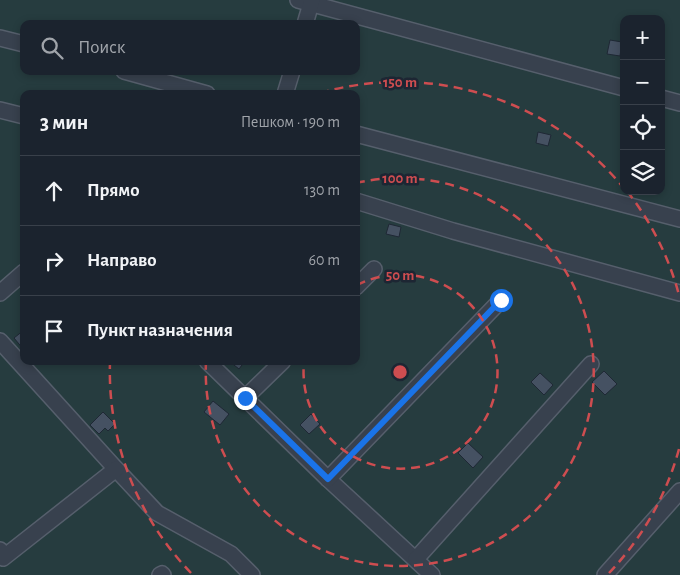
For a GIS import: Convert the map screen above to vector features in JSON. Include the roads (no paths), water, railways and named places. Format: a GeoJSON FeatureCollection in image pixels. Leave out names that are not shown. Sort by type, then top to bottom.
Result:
{"type":"FeatureCollection","features":[{"type":"Feature","properties":{"kind":"lane"},"geometry":{"type":"LineString","coordinates":[[305,20],[307,1],[620,87]]}},
{"type":"Feature","properties":{"kind":"lane"},"geometry":{"type":"LineString","coordinates":[[0,38],[20,43]]}},
{"type":"Feature","properties":{"kind":"lane"},"geometry":{"type":"LineString","coordinates":[[138,75],[193,90]]}},
{"type":"Feature","properties":{"kind":"lane"},"geometry":{"type":"LineString","coordinates":[[286,90],[291,75]]}},
{"type":"Feature","properties":{"kind":"lane"},"geometry":{"type":"LineString","coordinates":[[665,99],[680,103]]}},
{"type":"Feature","properties":{"kind":"lane"},"geometry":{"type":"LineString","coordinates":[[0,110],[20,115]]}},
{"type":"Feature","properties":{"kind":"lane"},"geometry":{"type":"LineString","coordinates":[[360,135],[680,219]]}},
{"type":"Feature","properties":{"kind":"lane"},"geometry":{"type":"LineString","coordinates":[[360,202],[453,232],[680,293]]}},
{"type":"Feature","properties":{"kind":"lane"},"geometry":{"type":"LineString","coordinates":[[360,283],[374,269]]}},
{"type":"Feature","properties":{"kind":"lane"},"geometry":{"type":"LineString","coordinates":[[0,293],[20,276]]}},
{"type":"Feature","properties":{"kind":"lane"},"geometry":{"type":"LineString","coordinates":[[328,479],[501,300]]}},
{"type":"Feature","properties":{"kind":"lane"},"geometry":{"type":"LineString","coordinates":[[0,341],[20,363]]}},
{"type":"Feature","properties":{"kind":"lane"},"geometry":{"type":"LineString","coordinates":[[416,560],[591,364]]}},
{"type":"Feature","properties":{"kind":"lane"},"geometry":{"type":"LineString","coordinates":[[22,365],[157,513],[231,554],[252,575]]}},
{"type":"Feature","properties":{"kind":"lane"},"geometry":{"type":"LineString","coordinates":[[211,365],[328,479],[432,575]]}},
{"type":"Feature","properties":{"kind":"lane"},"geometry":{"type":"LineString","coordinates":[[245,398],[278,365]]}},
{"type":"Feature","properties":{"kind":"lane"},"geometry":{"type":"LineString","coordinates":[[0,550],[4,558],[116,469]]}},
{"type":"Feature","properties":{"kind":"lane"},"geometry":{"type":"LineString","coordinates":[[605,575],[680,491]]}}]}
